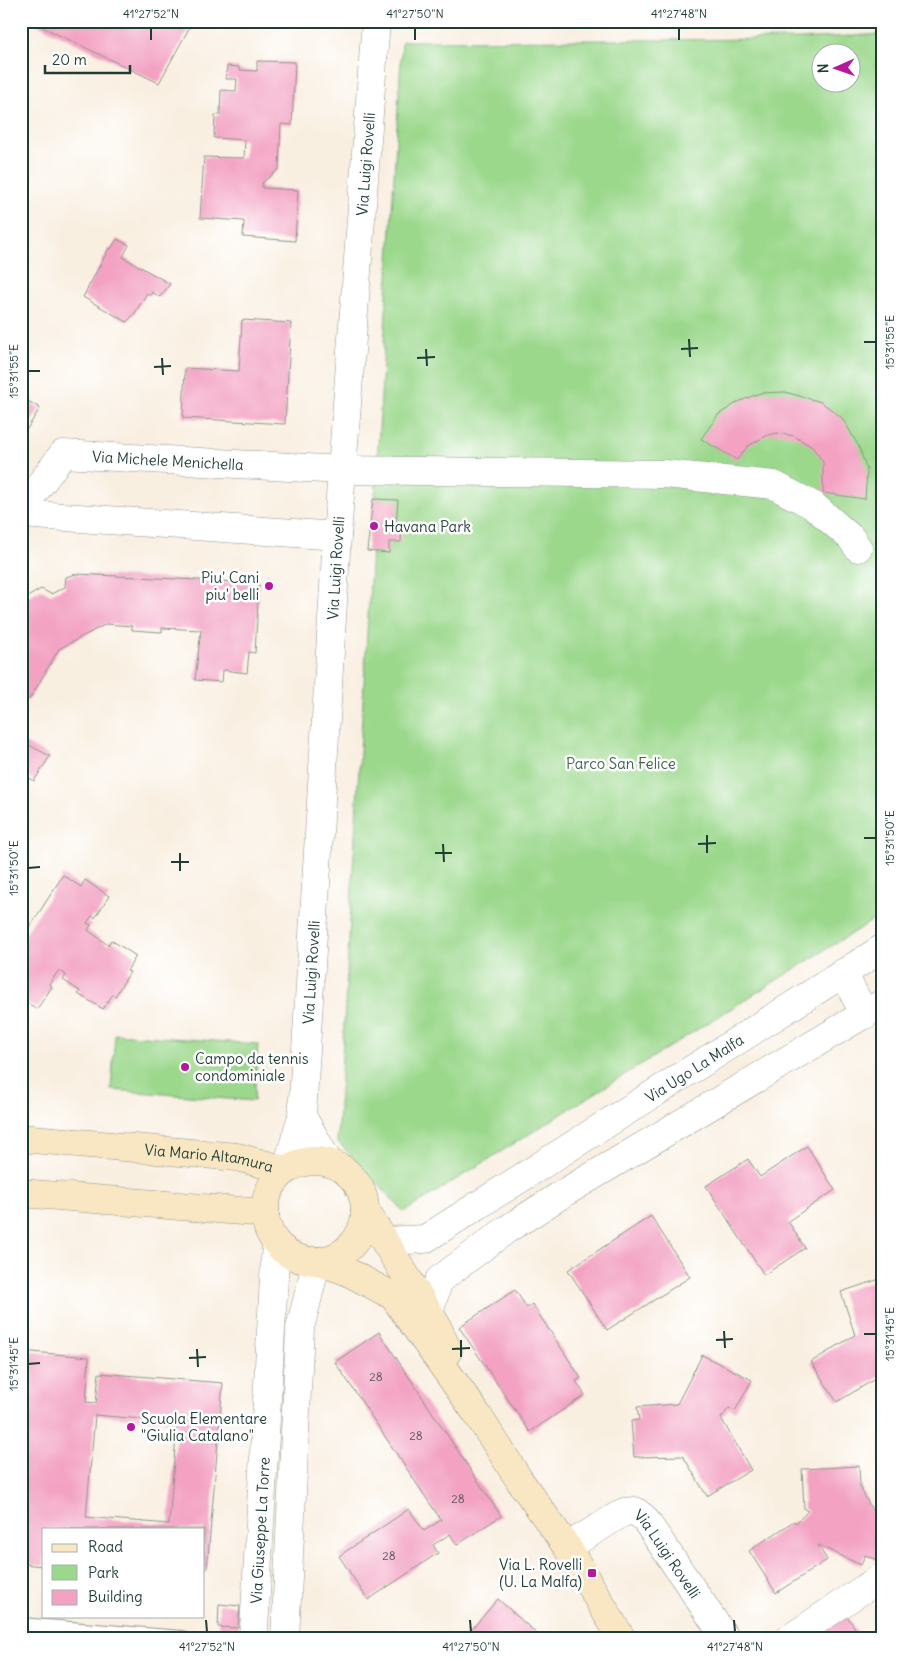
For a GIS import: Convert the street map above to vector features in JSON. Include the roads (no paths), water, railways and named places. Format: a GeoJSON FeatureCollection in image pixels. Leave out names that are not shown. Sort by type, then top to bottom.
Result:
{"type":"FeatureCollection","features":[{"type":"Feature","properties":{"kind":"street","name":"Via Luigi Rovelli"},"geometry":{"type":"LineString","coordinates":[[302,1116],[337,536],[376,21]]}},
{"type":"Feature","properties":{"kind":"street","name":"Via Michele Menichella"},"geometry":{"type":"LineString","coordinates":[[21,512],[63,454],[342,470]]}},
{"type":"Feature","properties":{"kind":"street"},"geometry":{"type":"LineString","coordinates":[[342,470],[665,474],[774,485],[814,506],[851,538],[858,548]]}},
{"type":"Feature","properties":{"kind":"street","name":"Via Michele Menichella"},"geometry":{"type":"LineString","coordinates":[[21,512],[337,536]]}},
{"type":"Feature","properties":{"kind":"street","name":"Via Ugo La Malfa"},"geometry":{"type":"LineString","coordinates":[[385,1241],[425,1239],[883,948]]}},
{"type":"Feature","properties":{"kind":"street"},"geometry":{"type":"LineString","coordinates":[[429,1312],[439,1280],[506,1230],[564,1193],[874,1009],[843,973]]}},
{"type":"Feature","properties":{"kind":"street"},"geometry":{"type":"LineString","coordinates":[[302,1116],[329,1163]]}},
{"type":"Feature","properties":{"kind":"street","name":"Via Mario Altamura"},"geometry":{"type":"LineString","coordinates":[[21,1138],[237,1157],[286,1170],[302,1116]]}},
{"type":"Feature","properties":{"kind":"street"},"geometry":{"type":"LineString","coordinates":[[313,1160],[329,1163],[341,1168],[355,1180],[362,1193],[365,1210],[364,1224],[356,1240],[334,1258],[306,1261],[289,1254],[276,1243],[269,1232],[265,1214],[266,1198],[274,1182],[286,1170],[296,1164],[313,1160]]}},
{"type":"Feature","properties":{"kind":"street"},"geometry":{"type":"LineString","coordinates":[[546,1162],[564,1193]]}},
{"type":"Feature","properties":{"kind":"street"},"geometry":{"type":"LineString","coordinates":[[21,1193],[265,1214]]}},
{"type":"Feature","properties":{"kind":"street"},"geometry":{"type":"LineString","coordinates":[[365,1210],[429,1312],[477,1414]]}},
{"type":"Feature","properties":{"kind":"street","name":"Via Giuseppe La Torre"},"geometry":{"type":"LineString","coordinates":[[252,1639],[276,1243]]}},
{"type":"Feature","properties":{"kind":"street"},"geometry":{"type":"LineString","coordinates":[[317,1261],[346,1271],[393,1296],[477,1414],[520,1481],[567,1547],[622,1639]]}},
{"type":"Feature","properties":{"kind":"street","name":"Via Giuseppe La Torre"},"geometry":{"type":"LineString","coordinates":[[285,1639],[300,1328],[317,1261]]}},
{"type":"Feature","properties":{"kind":"street","name":"Via Luigi Rovelli"},"geometry":{"type":"LineString","coordinates":[[567,1547],[624,1512],[635,1511],[644,1518],[726,1639]]}},
{"type":"Feature","properties":{"kind":"street"},"geometry":{"type":"LineString","coordinates":[[789,1639],[883,1576]]}},
{"type":"Feature","properties":{"kind":"lane"},"geometry":{"type":"LineString","coordinates":[[21,1626],[182,1639]]}},
{"type":"Feature","properties":{"kind":"place","name":"Havana Park"},"geometry":{"type":"Point","coordinates":[374,526]}},
{"type":"Feature","properties":{"kind":"place","name":"Piu' Cani piu' belli"},"geometry":{"type":"Point","coordinates":[269,586]}},
{"type":"Feature","properties":{"kind":"place","name":"Campo da tennis condominiale"},"geometry":{"type":"Point","coordinates":[185,1067]}},
{"type":"Feature","properties":{"kind":"place","name":"Scuola Elementare \"Giulia Catalano\""},"geometry":{"type":"Point","coordinates":[131,1427]}},
{"type":"Feature","properties":{"kind":"place","name":"Via L. Rovelli (U. La Malfa)"},"geometry":{"type":"Point","coordinates":[592,1573]}},
{"type":"Feature","properties":{"kind":"park label","name":"Parco San Felice"},"geometry":{"type":"Point","coordinates":[621,763]}}]}
